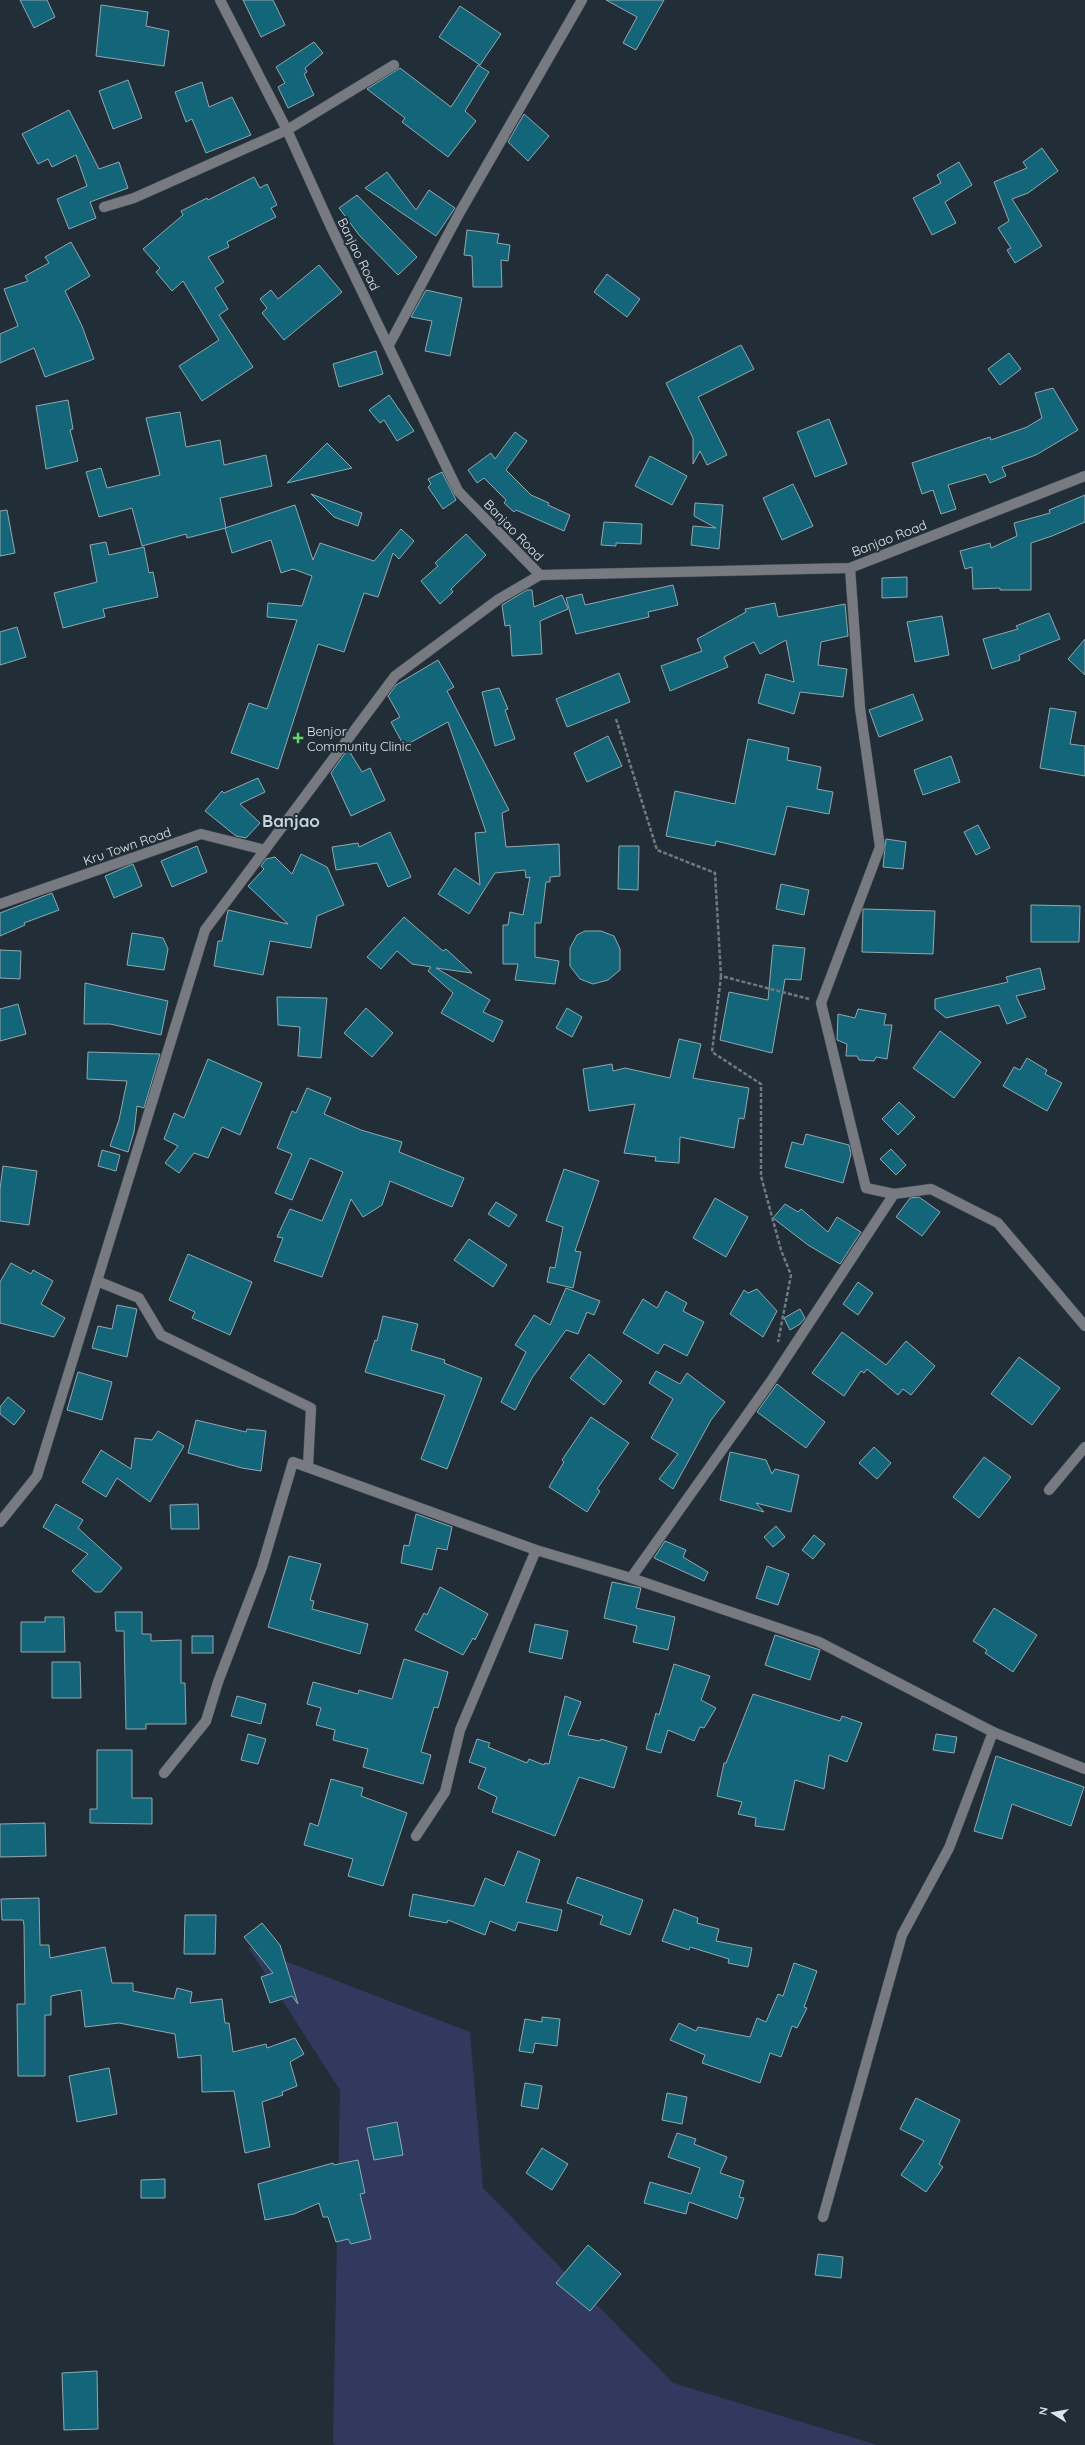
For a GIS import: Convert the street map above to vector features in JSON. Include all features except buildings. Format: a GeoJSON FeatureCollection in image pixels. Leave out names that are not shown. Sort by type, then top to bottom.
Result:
{"type":"FeatureCollection","features":[{"type":"Feature","properties":{"kind":"street","name":"Banjao Road"},"geometry":{"type":"LineString","coordinates":[[220,0],[287,130],[331,227],[458,491],[540,575],[850,568],[1085,476]]}},
{"type":"Feature","properties":{"kind":"street"},"geometry":{"type":"LineString","coordinates":[[389,345],[460,212],[582,0]]}},
{"type":"Feature","properties":{"kind":"street"},"geometry":{"type":"LineString","coordinates":[[104,207],[134,198],[287,130],[394,65]]}},
{"type":"Feature","properties":{"kind":"street"},"geometry":{"type":"LineString","coordinates":[[850,568],[860,708],[880,847],[821,1003],[866,1188],[894,1194],[931,1188],[998,1223],[1085,1326]]}},
{"type":"Feature","properties":{"kind":"street"},"geometry":{"type":"LineString","coordinates":[[0,1522],[37,1476],[205,930],[395,676],[499,599],[540,575]]}},
{"type":"Feature","properties":{"kind":"street","name":"Kru Town Road"},"geometry":{"type":"LineString","coordinates":[[0,904],[201,834],[265,850]]}},
{"type":"Feature","properties":{"kind":"street"},"geometry":{"type":"LineString","coordinates":[[631,1578],[771,1381],[894,1194]]}},
{"type":"Feature","properties":{"kind":"street"},"geometry":{"type":"LineString","coordinates":[[97,1281],[140,1298],[161,1335],[311,1408],[308,1466]]}},
{"type":"Feature","properties":{"kind":"street"},"geometry":{"type":"LineString","coordinates":[[1049,1490],[1085,1447]]}},
{"type":"Feature","properties":{"kind":"street"},"geometry":{"type":"LineString","coordinates":[[164,1773],[206,1721],[218,1682],[262,1567],[293,1462],[308,1466],[536,1550],[631,1578],[819,1642],[993,1732],[1085,1769]]}},
{"type":"Feature","properties":{"kind":"street"},"geometry":{"type":"LineString","coordinates":[[416,1836],[445,1792],[460,1730],[536,1550]]}},
{"type":"Feature","properties":{"kind":"street"},"geometry":{"type":"LineString","coordinates":[[823,2218],[902,1935],[949,1848],[993,1732]]}},
{"type":"Feature","properties":{"kind":"path"},"geometry":{"type":"LineString","coordinates":[[616,719],[657,850],[715,873],[721,976],[712,1052],[761,1084],[761,1176],[781,1250],[791,1275],[778,1343]]}},
{"type":"Feature","properties":{"kind":"path"},"geometry":{"type":"LineString","coordinates":[[721,976],[821,1003]]}},
{"type":"Feature","properties":{"kind":"shaded area"},"geometry":{"type":"Polygon","coordinates":[[[248,1947],[470,2032],[483,2188],[673,2383],[877,2445],[335,2445],[333,2442],[340,2090],[248,1947]]]}},
{"type":"Feature","properties":{"kind":"place","name":"Benjor Community Clinic"},"geometry":{"type":"Point","coordinates":[298,738]}},
{"type":"Feature","properties":{"kind":"district","name":"Banjao"},"geometry":{"type":"Point","coordinates":[291,820]}}]}
